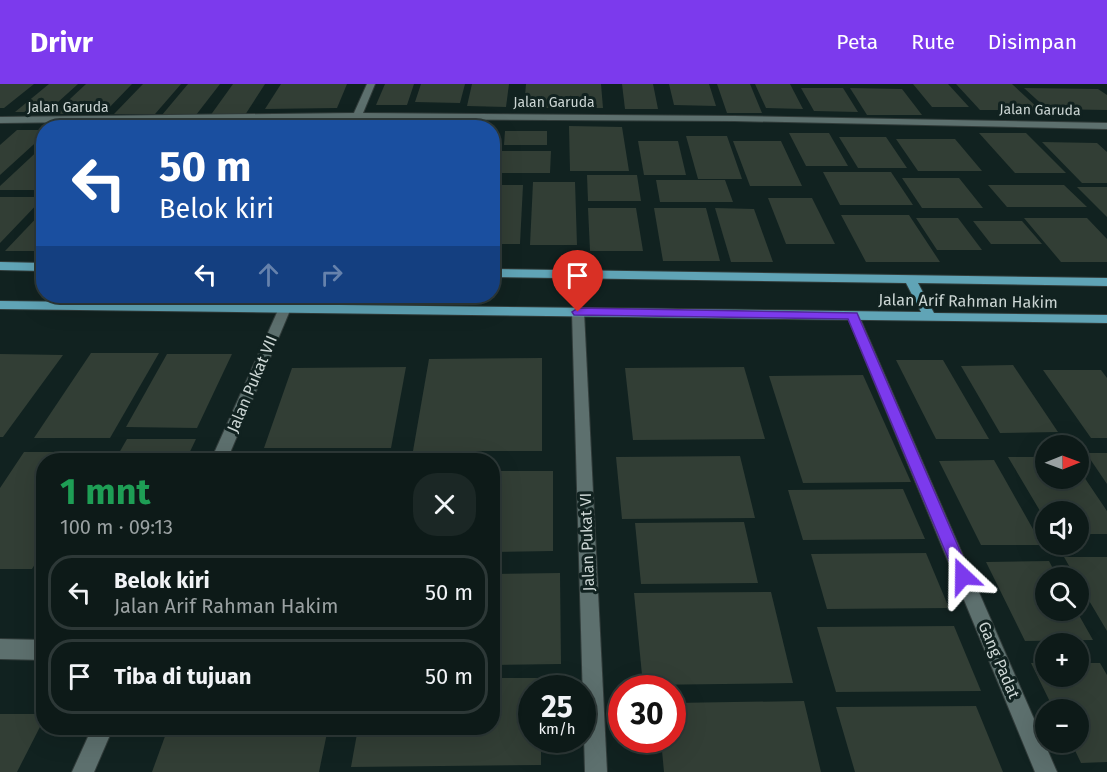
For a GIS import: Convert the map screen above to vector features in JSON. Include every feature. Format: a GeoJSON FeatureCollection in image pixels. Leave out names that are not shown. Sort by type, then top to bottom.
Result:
{"type":"FeatureCollection","features":[{"type":"Feature","properties":{"kind":"main road"},"geometry":{"type":"LineString","coordinates":[[0,266],[36,267]]}},
{"type":"Feature","properties":{"kind":"main road","name":"Jalan Arif Rahman Hakim"},"geometry":{"type":"LineString","coordinates":[[500,273],[1107,282]]}},
{"type":"Feature","properties":{"kind":"main road"},"geometry":{"type":"LineString","coordinates":[[910,279],[930,317]]}},
{"type":"Feature","properties":{"kind":"main road","name":"Jalan Arif Rahman Hakim"},"geometry":{"type":"LineString","coordinates":[[0,305],[1107,319]]}},
{"type":"Feature","properties":{"kind":"street"},"geometry":{"type":"LineString","coordinates":[[355,120],[371,84]]}},
{"type":"Feature","properties":{"kind":"street","name":"Jalan Garuda"},"geometry":{"type":"LineString","coordinates":[[151,120],[357,116],[773,118],[1107,126]]}},
{"type":"Feature","properties":{"kind":"street","name":"Jalan Garuda"},"geometry":{"type":"LineString","coordinates":[[0,120],[36,120]]}},
{"type":"Feature","properties":{"kind":"street","name":"Jalan Pukat VII"},"geometry":{"type":"LineString","coordinates":[[222,453],[285,309]]}},
{"type":"Feature","properties":{"kind":"street","name":"Jalan Pukat VI"},"geometry":{"type":"LineString","coordinates":[[578,312],[596,772]]}},
{"type":"Feature","properties":{"kind":"street","name":"Gang Padat"},"geometry":{"type":"LineString","coordinates":[[853,316],[1046,772]]}},
{"type":"Feature","properties":{"kind":"street"},"geometry":{"type":"LineString","coordinates":[[0,649],[36,650]]}},
{"type":"Feature","properties":{"kind":"street"},"geometry":{"type":"LineString","coordinates":[[83,772],[100,735]]}},
{"type":"Feature","properties":{"kind":"building"},"geometry":{"type":"Polygon","coordinates":[[[0,84],[34,84],[4,108],[0,108],[0,84]]]}},
{"type":"Feature","properties":{"kind":"building"},"geometry":{"type":"Polygon","coordinates":[[[49,84],[78,84],[47,112],[15,112],[49,84]]]}},
{"type":"Feature","properties":{"kind":"building"},"geometry":{"type":"Polygon","coordinates":[[[86,84],[132,84],[104,113],[54,114],[86,84]]]}},
{"type":"Feature","properties":{"kind":"building"},"geometry":{"type":"Polygon","coordinates":[[[143,84],[181,84],[155,114],[114,114],[143,84]]]}},
{"type":"Feature","properties":{"kind":"building"},"geometry":{"type":"Polygon","coordinates":[[[188,84],[220,84],[196,115],[162,115],[188,84]]]}},
{"type":"Feature","properties":{"kind":"building"},"geometry":{"type":"Polygon","coordinates":[[[233,84],[265,84],[245,115],[210,116],[233,84]]]}},
{"type":"Feature","properties":{"kind":"building"},"geometry":{"type":"Polygon","coordinates":[[[281,84],[347,84],[337,108],[265,109],[281,84]]]}},
{"type":"Feature","properties":{"kind":"building"},"geometry":{"type":"Polygon","coordinates":[[[385,84],[414,84],[407,105],[376,105],[385,84]]]}},
{"type":"Feature","properties":{"kind":"building"},"geometry":{"type":"Polygon","coordinates":[[[421,84],[465,84],[460,103],[415,102],[421,84]]]}},
{"type":"Feature","properties":{"kind":"building"},"geometry":{"type":"Polygon","coordinates":[[[472,84],[509,84],[506,107],[467,106],[472,84]]]}},
{"type":"Feature","properties":{"kind":"building"},"geometry":{"type":"Polygon","coordinates":[[[526,84],[601,84],[603,108],[524,108],[526,84]]]}},
{"type":"Feature","properties":{"kind":"building"},"geometry":{"type":"Polygon","coordinates":[[[622,84],[653,84],[658,109],[625,109],[622,84]]]}},
{"type":"Feature","properties":{"kind":"building"},"geometry":{"type":"Polygon","coordinates":[[[669,84],[709,84],[716,106],[674,105],[669,84]]]}},
{"type":"Feature","properties":{"kind":"building"},"geometry":{"type":"Polygon","coordinates":[[[717,84],[750,84],[762,113],[727,113],[717,84]]]}},
{"type":"Feature","properties":{"kind":"building"},"geometry":{"type":"Polygon","coordinates":[[[755,84],[790,84],[803,109],[766,108],[755,84]]]}},
{"type":"Feature","properties":{"kind":"building"},"geometry":{"type":"Polygon","coordinates":[[[913,84],[948,84],[969,107],[932,107],[913,84]]]}},
{"type":"Feature","properties":{"kind":"building"},"geometry":{"type":"Polygon","coordinates":[[[956,84],[1012,84],[1040,110],[980,110],[956,84]]]}},
{"type":"Feature","properties":{"kind":"building"},"geometry":{"type":"Polygon","coordinates":[[[801,88],[843,88],[858,112],[814,111],[801,88]]]}},
{"type":"Feature","properties":{"kind":"building"},"geometry":{"type":"Polygon","coordinates":[[[850,88],[902,89],[922,115],[867,115],[850,88]]]}},
{"type":"Feature","properties":{"kind":"building"},"geometry":{"type":"Polygon","coordinates":[[[1024,88],[1098,89],[1107,95],[1107,110],[1047,109],[1024,88]]]}},
{"type":"Feature","properties":{"kind":"building"},"geometry":{"type":"Polygon","coordinates":[[[569,126],[622,127],[629,171],[570,171],[569,126]]]}},
{"type":"Feature","properties":{"kind":"building"},"geometry":{"type":"Polygon","coordinates":[[[17,130],[36,130],[36,142],[0,175],[0,145],[17,130]]]}},
{"type":"Feature","properties":{"kind":"building"},"geometry":{"type":"Polygon","coordinates":[[[505,131],[547,131],[547,145],[504,145],[505,131]]]}},
{"type":"Feature","properties":{"kind":"building"},"geometry":{"type":"Polygon","coordinates":[[[789,133],[829,133],[848,166],[806,166],[789,133]]]}},
{"type":"Feature","properties":{"kind":"building"},"geometry":{"type":"Polygon","coordinates":[[[979,133],[1026,133],[1066,173],[1015,173],[979,133]]]}},
{"type":"Feature","properties":{"kind":"building"},"geometry":{"type":"Polygon","coordinates":[[[686,136],[727,136],[742,179],[698,179],[686,136]]]}},
{"type":"Feature","properties":{"kind":"building"},"geometry":{"type":"Polygon","coordinates":[[[839,137],[886,137],[907,168],[858,168],[839,137]]]}},
{"type":"Feature","properties":{"kind":"building"},"geometry":{"type":"Polygon","coordinates":[[[896,139],[955,139],[982,171],[918,171],[896,139]]]}},
{"type":"Feature","properties":{"kind":"building"},"geometry":{"type":"Polygon","coordinates":[[[638,141],[678,141],[686,175],[644,175],[638,141]]]}},
{"type":"Feature","properties":{"kind":"building"},"geometry":{"type":"Polygon","coordinates":[[[733,141],[781,141],[802,186],[750,186],[733,141]]]}},
{"type":"Feature","properties":{"kind":"building"},"geometry":{"type":"Polygon","coordinates":[[[1042,142],[1097,143],[1107,152],[1107,183],[1082,183],[1042,142]]]}},
{"type":"Feature","properties":{"kind":"building"},"geometry":{"type":"Polygon","coordinates":[[[500,151],[551,151],[550,173],[500,173],[500,151]]]}},
{"type":"Feature","properties":{"kind":"building"},"geometry":{"type":"Polygon","coordinates":[[[36,152],[36,190],[0,190],[0,186],[36,152]]]}},
{"type":"Feature","properties":{"kind":"building"},"geometry":{"type":"Polygon","coordinates":[[[823,172],[891,172],[913,205],[840,205],[823,172]]]}},
{"type":"Feature","properties":{"kind":"building"},"geometry":{"type":"Polygon","coordinates":[[[587,175],[637,175],[641,201],[588,201],[587,175]]]}},
{"type":"Feature","properties":{"kind":"building"},"geometry":{"type":"Polygon","coordinates":[[[902,178],[959,178],[983,208],[922,208],[902,178]]]}},
{"type":"Feature","properties":{"kind":"building"},"geometry":{"type":"Polygon","coordinates":[[[656,180],[725,180],[733,202],[660,202],[656,180]]]}},
{"type":"Feature","properties":{"kind":"building"},"geometry":{"type":"Polygon","coordinates":[[[533,182],[575,182],[577,245],[530,245],[533,182]]]}},
{"type":"Feature","properties":{"kind":"building"},"geometry":{"type":"Polygon","coordinates":[[[500,185],[523,185],[520,244],[500,244],[500,185]]]}},
{"type":"Feature","properties":{"kind":"building"},"geometry":{"type":"Polygon","coordinates":[[[988,185],[1064,185],[1087,207],[1007,207],[988,185]]]}},
{"type":"Feature","properties":{"kind":"building"},"geometry":{"type":"Polygon","coordinates":[[[1077,187],[1107,187],[1107,217],[1077,187]]]}},
{"type":"Feature","properties":{"kind":"building"},"geometry":{"type":"Polygon","coordinates":[[[0,197],[36,197],[36,205],[0,243],[0,197]]]}},
{"type":"Feature","properties":{"kind":"building"},"geometry":{"type":"Polygon","coordinates":[[[768,198],[812,198],[835,244],[786,244],[768,198]]]}},
{"type":"Feature","properties":{"kind":"building"},"geometry":{"type":"Polygon","coordinates":[[[588,208],[636,208],[643,251],[590,251],[588,208]]]}},
{"type":"Feature","properties":{"kind":"building"},"geometry":{"type":"Polygon","coordinates":[[[654,208],[706,208],[720,261],[663,261],[654,208]]]}},
{"type":"Feature","properties":{"kind":"building"},"geometry":{"type":"Polygon","coordinates":[[[715,208],[754,209],[773,262],[731,262],[715,208]]]}},
{"type":"Feature","properties":{"kind":"building"},"geometry":{"type":"Polygon","coordinates":[[[841,215],[909,215],[940,262],[866,262],[841,215]]]}},
{"type":"Feature","properties":{"kind":"building"},"geometry":{"type":"Polygon","coordinates":[[[36,218],[36,251],[5,251],[36,218]]]}},
{"type":"Feature","properties":{"kind":"building"},"geometry":{"type":"Polygon","coordinates":[[[916,218],[958,218],[982,250],[937,250],[916,218]]]}},
{"type":"Feature","properties":{"kind":"building"},"geometry":{"type":"Polygon","coordinates":[[[1024,218],[1087,218],[1107,239],[1107,262],[1061,262],[1024,218]]]}},
{"type":"Feature","properties":{"kind":"building"},"geometry":{"type":"Polygon","coordinates":[[[973,221],[1022,221],[1042,244],[991,244],[973,221]]]}},
{"type":"Feature","properties":{"kind":"building"},"geometry":{"type":"Polygon","coordinates":[[[91,353],[159,353],[110,438],[34,438],[91,353]]]}},
{"type":"Feature","properties":{"kind":"building"},"geometry":{"type":"Polygon","coordinates":[[[0,354],[63,355],[3,437],[0,437],[0,354]]]}},
{"type":"Feature","properties":{"kind":"building"},"geometry":{"type":"Polygon","coordinates":[[[167,354],[232,354],[197,428],[126,427],[167,354]]]}},
{"type":"Feature","properties":{"kind":"building"},"geometry":{"type":"Polygon","coordinates":[[[542,358],[542,451],[413,451],[429,359],[542,358]]]}},
{"type":"Feature","properties":{"kind":"building"},"geometry":{"type":"Polygon","coordinates":[[[896,360],[943,360],[989,439],[936,439],[896,360]]]}},
{"type":"Feature","properties":{"kind":"building"},"geometry":{"type":"Polygon","coordinates":[[[1013,365],[1058,432],[1000,433],[961,366],[1013,365]]]}},
{"type":"Feature","properties":{"kind":"building"},"geometry":{"type":"Polygon","coordinates":[[[406,367],[391,448],[264,448],[292,368],[406,367]]]}},
{"type":"Feature","properties":{"kind":"building"},"geometry":{"type":"Polygon","coordinates":[[[744,367],[765,439],[633,440],[625,368],[744,367]]]}},
{"type":"Feature","properties":{"kind":"building"},"geometry":{"type":"Polygon","coordinates":[[[1043,370],[1101,370],[1107,378],[1107,438],[1091,438],[1043,370]]]}},
{"type":"Feature","properties":{"kind":"building"},"geometry":{"type":"Polygon","coordinates":[[[863,375],[911,482],[803,483],[769,376],[863,375]]]}},
{"type":"Feature","properties":{"kind":"building"},"geometry":{"type":"Polygon","coordinates":[[[127,439],[196,439],[189,453],[119,453],[127,439]]]}},
{"type":"Feature","properties":{"kind":"building"},"geometry":{"type":"Polygon","coordinates":[[[24,452],[100,452],[36,453],[36,562],[32,569],[0,569],[0,488],[24,452]]]}},
{"type":"Feature","properties":{"kind":"building"},"geometry":{"type":"Polygon","coordinates":[[[1089,453],[1107,453],[1107,484],[1089,457],[1089,453]]]}},
{"type":"Feature","properties":{"kind":"building"},"geometry":{"type":"Polygon","coordinates":[[[740,456],[755,518],[622,519],[616,457],[740,456]]]}},
{"type":"Feature","properties":{"kind":"building"},"geometry":{"type":"Polygon","coordinates":[[[1008,457],[1035,457],[1035,489],[1089,489],[1089,484],[1107,511],[1107,534],[1089,534],[1089,501],[1035,502],[1008,457]]]}},
{"type":"Feature","properties":{"kind":"building"},"geometry":{"type":"Polygon","coordinates":[[[994,460],[1035,533],[1035,545],[981,545],[939,461],[994,460]]]}},
{"type":"Feature","properties":{"kind":"building"},"geometry":{"type":"Polygon","coordinates":[[[500,471],[553,471],[553,551],[500,552],[500,471]]]}},
{"type":"Feature","properties":{"kind":"building"},"geometry":{"type":"Polygon","coordinates":[[[903,489],[925,539],[803,540],[788,490],[903,489]]]}},
{"type":"Feature","properties":{"kind":"building"},"geometry":{"type":"Polygon","coordinates":[[[744,522],[758,583],[641,584],[635,523],[744,522]]]}},
{"type":"Feature","properties":{"kind":"building"},"geometry":{"type":"Polygon","coordinates":[[[926,553],[949,608],[827,609],[811,554],[926,553]]]}},
{"type":"Feature","properties":{"kind":"building"},"geometry":{"type":"Polygon","coordinates":[[[1064,557],[1107,557],[1107,631],[1089,601],[1089,567],[1070,567],[1064,557]]]}},
{"type":"Feature","properties":{"kind":"building"},"geometry":{"type":"Polygon","coordinates":[[[1049,561],[1052,567],[1035,567],[1035,621],[1082,621],[1093,640],[1089,640],[1089,633],[1035,633],[1035,641],[1025,641],[986,562],[1049,561]]]}},
{"type":"Feature","properties":{"kind":"building"},"geometry":{"type":"Polygon","coordinates":[[[560,573],[561,664],[500,665],[500,574],[560,573]]]}},
{"type":"Feature","properties":{"kind":"building"},"geometry":{"type":"Polygon","coordinates":[[[771,592],[793,683],[686,684],[686,675],[642,675],[634,593],[771,592]]]}},
{"type":"Feature","properties":{"kind":"building"},"geometry":{"type":"Polygon","coordinates":[[[954,626],[981,691],[836,692],[817,627],[954,626]]]}},
{"type":"Feature","properties":{"kind":"building"},"geometry":{"type":"Polygon","coordinates":[[[1089,663],[1100,663],[1107,675],[1107,762],[1081,763],[1076,753],[1089,753],[1089,699],[1049,699],[1043,687],[1089,687],[1089,663]]]}},
{"type":"Feature","properties":{"kind":"building"},"geometry":{"type":"Polygon","coordinates":[[[500,678],[518,678],[518,753],[541,753],[541,765],[351,767],[357,735],[500,735],[500,678]]]}},
{"type":"Feature","properties":{"kind":"building"},"geometry":{"type":"Polygon","coordinates":[[[804,701],[821,772],[664,772],[662,753],[686,753],[686,703],[804,701]]]}},
{"type":"Feature","properties":{"kind":"building"},"geometry":{"type":"Polygon","coordinates":[[[976,706],[1003,772],[855,772],[836,707],[976,706]]]}},
{"type":"Feature","properties":{"kind":"building"},"geometry":{"type":"Polygon","coordinates":[[[0,714],[36,714],[36,735],[17,772],[0,772],[0,714]]]}},
{"type":"Feature","properties":{"kind":"building"},"geometry":{"type":"Polygon","coordinates":[[[165,735],[327,735],[319,772],[152,772],[165,735]]]}},
{"type":"Feature","properties":{"kind":"route"},"geometry":{"type":"LineString","coordinates":[[578,312],[853,316],[963,576]]}}]}
